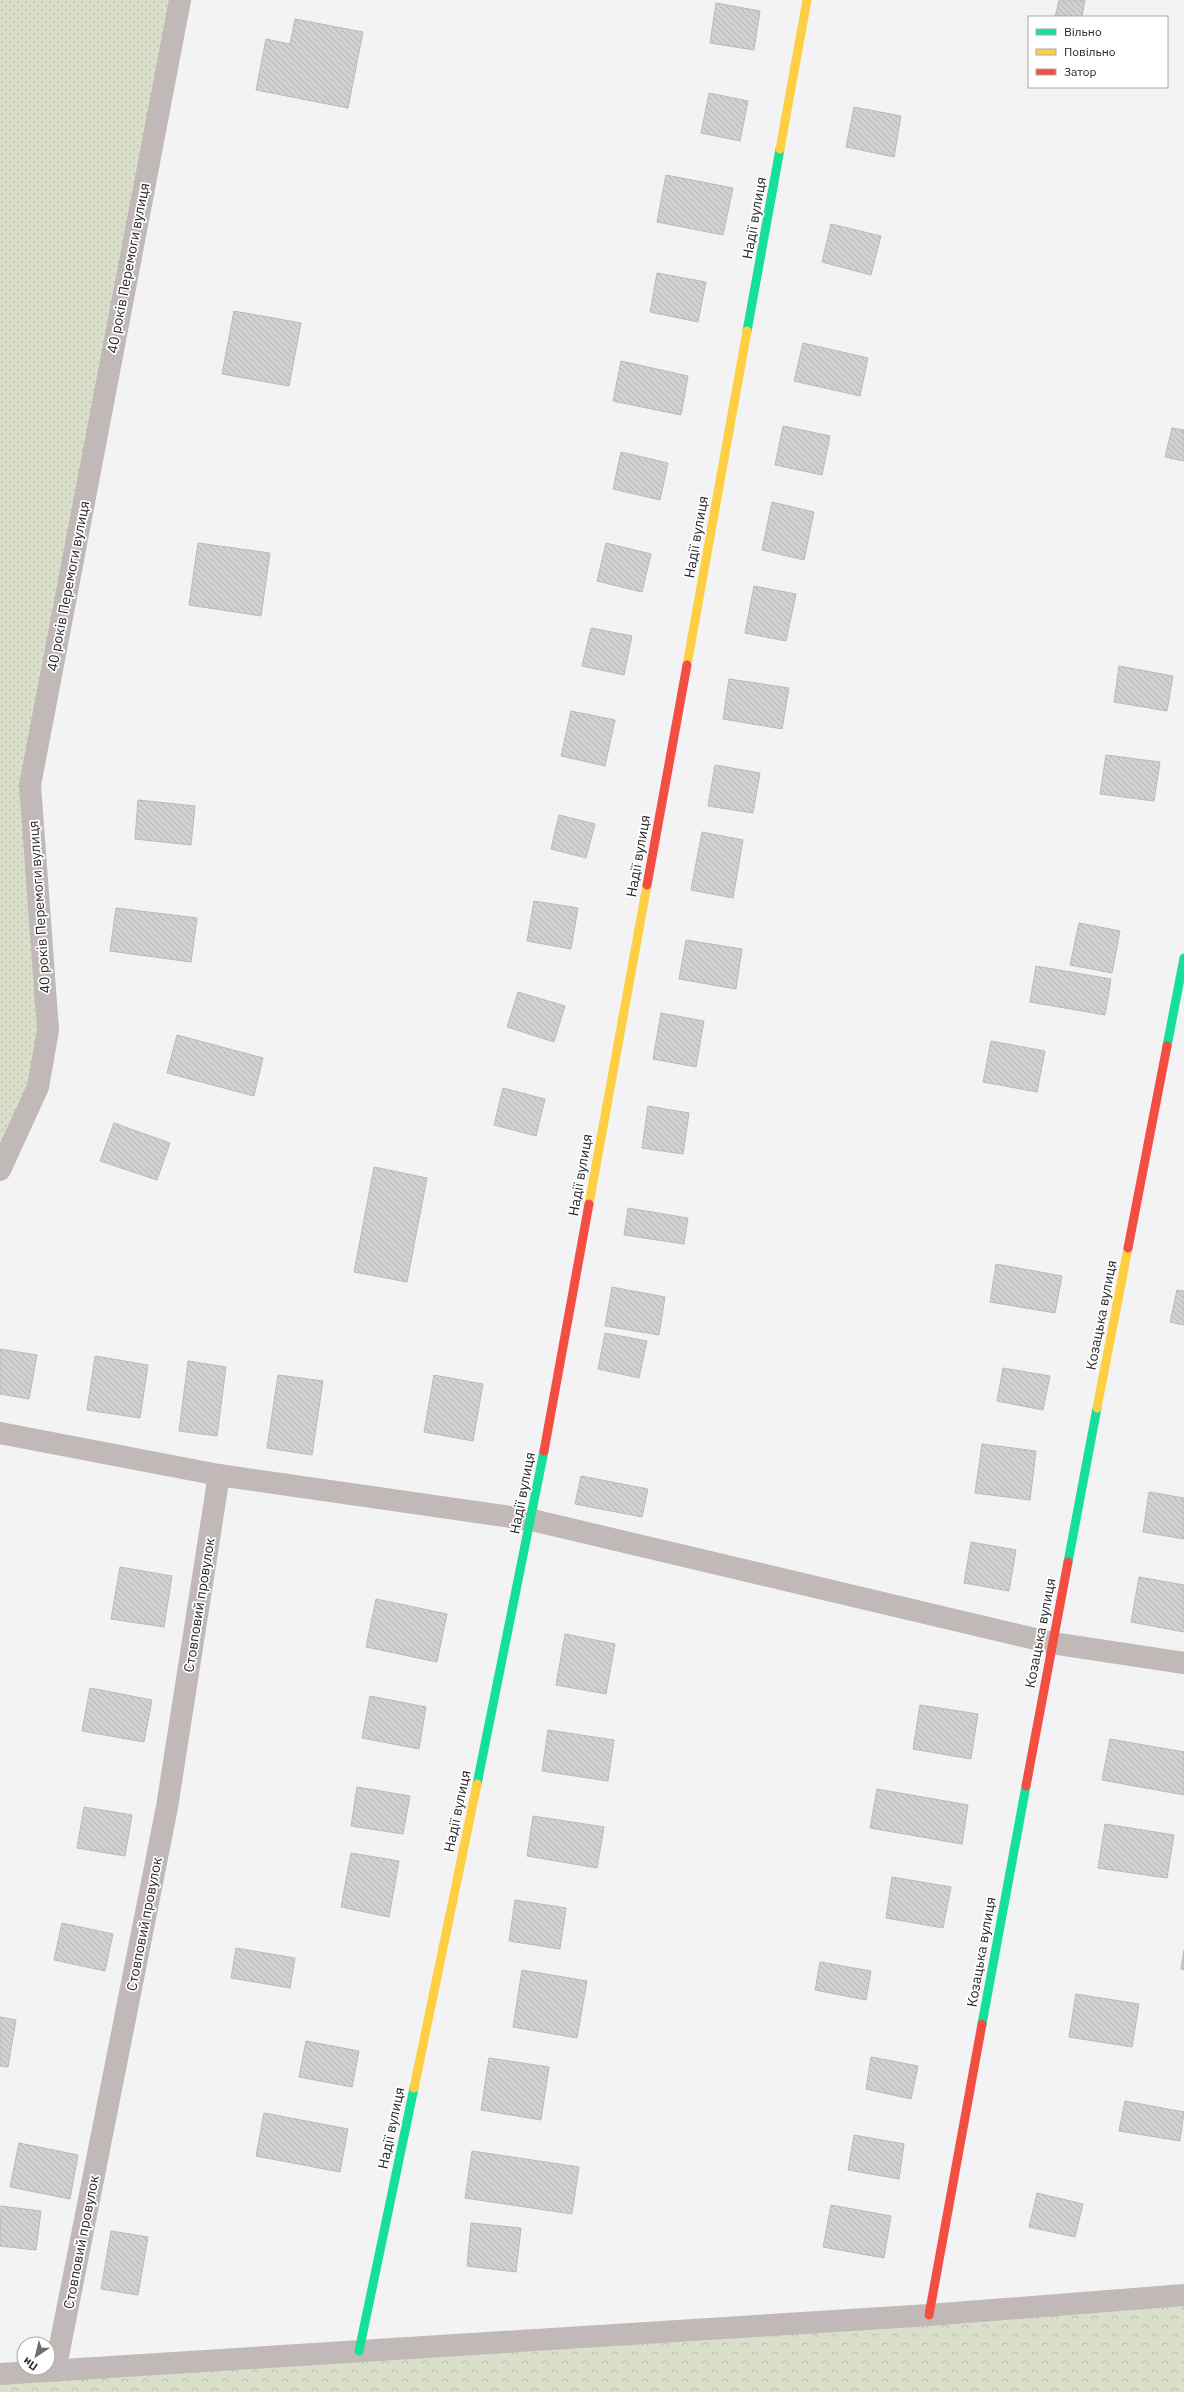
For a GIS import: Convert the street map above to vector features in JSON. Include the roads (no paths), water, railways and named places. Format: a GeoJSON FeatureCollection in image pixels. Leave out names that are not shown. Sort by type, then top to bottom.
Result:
{"type":"FeatureCollection","features":[{"type":"Feature","properties":{"kind":"street","name":"40 років Перемоги вулиця"},"geometry":{"type":"LineString","coordinates":[[0,1170],[38,1087],[48,1030],[30,785],[180,0]]}},
{"type":"Feature","properties":{"kind":"street","name":"Надії вулиця"},"geometry":{"type":"LineString","coordinates":[[359,2350],[532,1520],[808,0]]}},
{"type":"Feature","properties":{"kind":"street","name":"Козацька вулиця"},"geometry":{"type":"LineString","coordinates":[[929,2315],[1052,1643],[1184,958]]}},
{"type":"Feature","properties":{"kind":"street"},"geometry":{"type":"LineString","coordinates":[[0,1433],[219,1475],[532,1520],[1052,1643],[1184,1663]]}},
{"type":"Feature","properties":{"kind":"street","name":"Стовповий провулок"},"geometry":{"type":"LineString","coordinates":[[56,2366],[167,1807],[219,1475]]}},
{"type":"Feature","properties":{"kind":"street"},"geometry":{"type":"LineString","coordinates":[[56,2371],[359,2350],[929,2315],[1184,2295]]}},
{"type":"Feature","properties":{"kind":"street"},"geometry":{"type":"LineString","coordinates":[[0,2374],[16,2373]]}}]}
